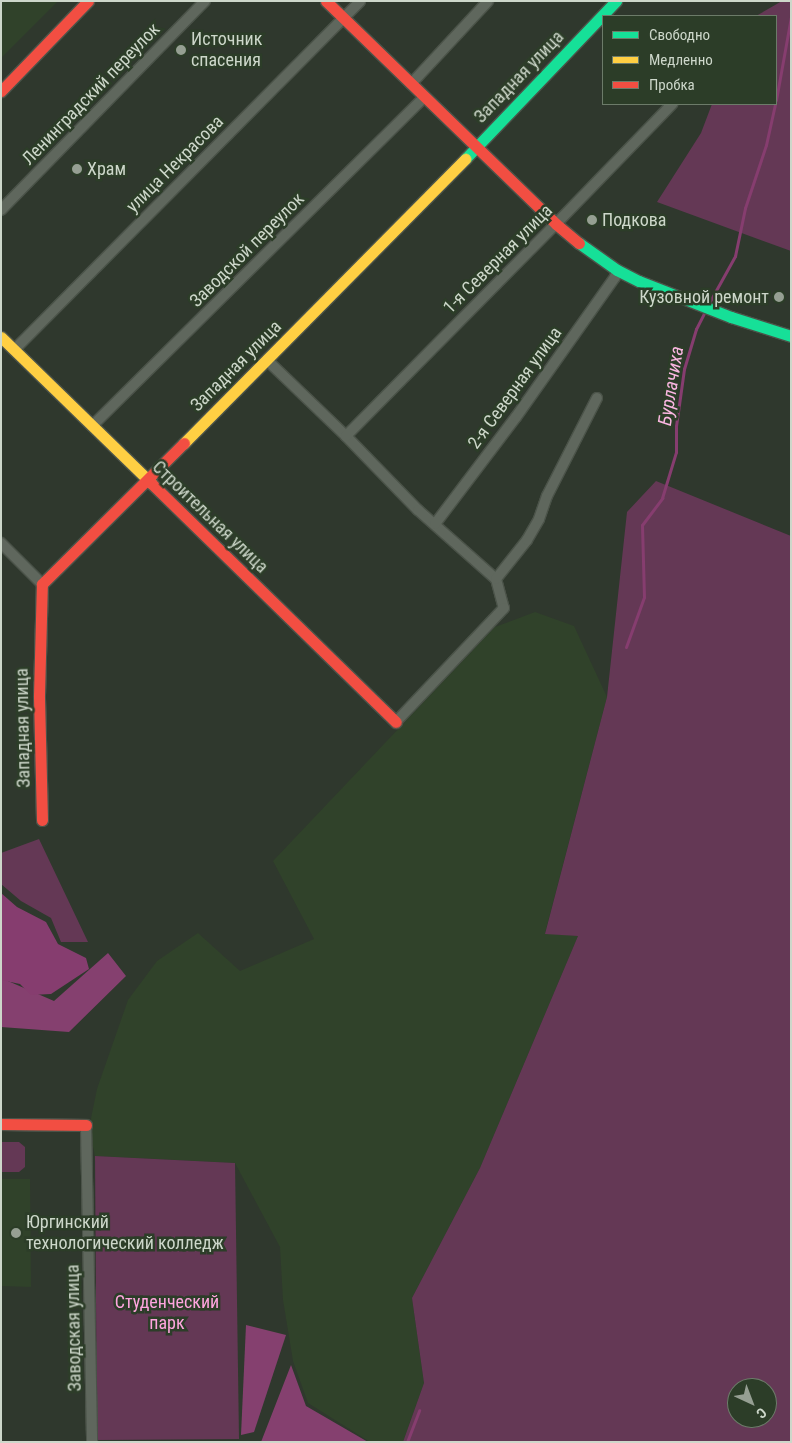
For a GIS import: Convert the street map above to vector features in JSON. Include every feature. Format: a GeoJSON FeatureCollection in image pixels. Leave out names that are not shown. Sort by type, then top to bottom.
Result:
{"type":"FeatureCollection","features":[{"type":"Feature","properties":{"kind":"street"},"geometry":{"type":"LineString","coordinates":[[1,91],[88,1]]}},
{"type":"Feature","properties":{"kind":"street","name":"Ленинградский переулок"},"geometry":{"type":"LineString","coordinates":[[1,210],[205,1]]}},
{"type":"Feature","properties":{"kind":"street"},"geometry":{"type":"LineString","coordinates":[[326,1],[342,19],[476,148],[556,224],[584,247],[617,270],[731,317],[791,336]]}},
{"type":"Feature","properties":{"kind":"street","name":"улица Некрасова"},"geometry":{"type":"LineString","coordinates":[[14,350],[360,1]]}},
{"type":"Feature","properties":{"kind":"street"},"geometry":{"type":"LineString","coordinates":[[411,84],[488,1]]}},
{"type":"Feature","properties":{"kind":"street","name":"Западная улица"},"geometry":{"type":"LineString","coordinates":[[603,15],[616,1]]}},
{"type":"Feature","properties":{"kind":"street","name":"Западная улица"},"geometry":{"type":"LineString","coordinates":[[42,820],[39,695],[42,584],[476,148],[602,16]]}},
{"type":"Feature","properties":{"kind":"street","name":"Заводской переулок"},"geometry":{"type":"LineString","coordinates":[[92,426],[424,97]]}},
{"type":"Feature","properties":{"kind":"street","name":"1-я Северная улица"},"geometry":{"type":"LineString","coordinates":[[346,436],[671,105]]}},
{"type":"Feature","properties":{"kind":"street","name":"2-я Северная улица"},"geometry":{"type":"LineString","coordinates":[[435,524],[516,417],[615,277],[617,270]]}},
{"type":"Feature","properties":{"kind":"street","name":"Строительная улица"},"geometry":{"type":"LineString","coordinates":[[1,337],[396,722]]}},
{"type":"Feature","properties":{"kind":"street"},"geometry":{"type":"LineString","coordinates":[[267,360],[346,436],[418,510],[496,579],[504,608],[396,722]]}},
{"type":"Feature","properties":{"kind":"street"},"geometry":{"type":"LineString","coordinates":[[496,579],[528,540],[539,519],[547,496],[597,398]]}},
{"type":"Feature","properties":{"kind":"street"},"geometry":{"type":"LineString","coordinates":[[1,543],[42,584]]}},
{"type":"Feature","properties":{"kind":"street"},"geometry":{"type":"LineString","coordinates":[[1,1124],[86,1124]]}},
{"type":"Feature","properties":{"kind":"street","name":"Заводская улица"},"geometry":{"type":"LineString","coordinates":[[86,1124],[92,1442]]}},
{"type":"Feature","properties":{"kind":"shaded area"},"geometry":{"type":"Polygon","coordinates":[[[1,1],[58,1],[1,58],[1,1]]]}},
{"type":"Feature","properties":{"kind":"shaded area"},"geometry":{"type":"Polygon","coordinates":[[[535,612],[574,626],[607,697],[545,933],[578,936],[480,1168],[412,1298],[424,1383],[403,1442],[370,1442],[308,1403],[293,1361],[283,1300],[280,1247],[235,1163],[95,1156],[89,1128],[97,1089],[128,1000],[157,961],[198,933],[240,971],[314,939],[273,861],[495,627],[535,612]]]}},
{"type":"Feature","properties":{"kind":"shaded area"},"geometry":{"type":"Polygon","coordinates":[[[1,893],[17,907],[46,922],[58,944],[86,958],[89,969],[51,994],[31,995],[20,984],[1,980],[1,893]]]}},
{"type":"Feature","properties":{"kind":"shaded area"},"geometry":{"type":"Polygon","coordinates":[[[108,953],[126,976],[69,1032],[1,1027],[1,978],[54,1001],[108,953]]]}},
{"type":"Feature","properties":{"kind":"shaded area","name":"Юргинский технологический колледж"},"geometry":{"type":"Polygon","coordinates":[[[1,1179],[30,1179],[31,1287],[1,1286],[1,1179]]]}},
{"type":"Feature","properties":{"kind":"shaded area"},"geometry":{"type":"Polygon","coordinates":[[[246,1325],[286,1335],[254,1432],[241,1435],[246,1325]]]}},
{"type":"Feature","properties":{"kind":"shaded area"},"geometry":{"type":"Polygon","coordinates":[[[291,1365],[306,1406],[368,1442],[261,1442],[291,1365]]]}},
{"type":"Feature","properties":{"kind":"green space"},"geometry":{"type":"Polygon","coordinates":[[[782,1],[791,1],[791,251],[657,202],[701,133],[712,105],[777,105],[777,15],[758,15],[782,1]]]}},
{"type":"Feature","properties":{"kind":"green space"},"geometry":{"type":"Polygon","coordinates":[[[656,481],[791,536],[791,1442],[403,1442],[424,1383],[412,1298],[480,1168],[578,936],[545,934],[607,697],[627,512],[656,481]]]}},
{"type":"Feature","properties":{"kind":"green space"},"geometry":{"type":"Polygon","coordinates":[[[39,839],[88,942],[61,942],[51,918],[21,901],[1,884],[1,853],[39,839]]]}},
{"type":"Feature","properties":{"kind":"green space"},"geometry":{"type":"Polygon","coordinates":[[[1,1142],[19,1142],[25,1147],[25,1167],[19,1172],[1,1172],[1,1142]]]}},
{"type":"Feature","properties":{"kind":"green space","name":"Студенческий парк"},"geometry":{"type":"Polygon","coordinates":[[[95,1156],[235,1163],[239,1439],[97,1440],[95,1156]]]}},
{"type":"Feature","properties":{"kind":"waterway","name":"Бурлачиха"},"geometry":{"type":"LineString","coordinates":[[777,94],[791,17]]}},
{"type":"Feature","properties":{"kind":"waterway","name":"Бурлачиха"},"geometry":{"type":"LineString","coordinates":[[709,303],[735,256],[745,208],[766,145],[775,105]]}},
{"type":"Feature","properties":{"kind":"waterway","name":"Бурлачиха"},"geometry":{"type":"LineString","coordinates":[[626,647],[644,597],[642,525],[662,498],[676,452],[676,426],[684,369],[696,329],[705,311]]}},
{"type":"Feature","properties":{"kind":"waterway","name":"Бурлачиха"},"geometry":{"type":"LineString","coordinates":[[407,1442],[419,1410]]}},
{"type":"Feature","properties":{"kind":"traffic: fast"},"geometry":{"type":"LineString","coordinates":[[603,15],[616,1]]}},
{"type":"Feature","properties":{"kind":"traffic: fast"},"geometry":{"type":"LineString","coordinates":[[465,159],[602,16]]}},
{"type":"Feature","properties":{"kind":"traffic: fast"},"geometry":{"type":"LineString","coordinates":[[579,243],[617,270],[639,281],[731,317],[791,336]]}},
{"type":"Feature","properties":{"kind":"traffic: slow"},"geometry":{"type":"LineString","coordinates":[[184,443],[465,159]]}},
{"type":"Feature","properties":{"kind":"traffic: slow"},"geometry":{"type":"LineString","coordinates":[[1,337],[151,483]]}},
{"type":"Feature","properties":{"kind":"traffic: jam"},"geometry":{"type":"LineString","coordinates":[[1,91],[88,1]]}},
{"type":"Feature","properties":{"kind":"traffic: jam"},"geometry":{"type":"LineString","coordinates":[[326,1],[556,224],[579,243]]}},
{"type":"Feature","properties":{"kind":"traffic: jam"},"geometry":{"type":"LineString","coordinates":[[42,820],[39,695],[42,584],[184,443]]}},
{"type":"Feature","properties":{"kind":"traffic: jam"},"geometry":{"type":"LineString","coordinates":[[151,483],[396,722]]}},
{"type":"Feature","properties":{"kind":"traffic: jam"},"geometry":{"type":"LineString","coordinates":[[1,1124],[86,1125]]}},
{"type":"Feature","properties":{"kind":"place","name":"Источник спасения"},"geometry":{"type":"Point","coordinates":[181,50]}},
{"type":"Feature","properties":{"kind":"place","name":"Храм"},"geometry":{"type":"Point","coordinates":[77,169]}},
{"type":"Feature","properties":{"kind":"place","name":"Подкова"},"geometry":{"type":"Point","coordinates":[592,220]}},
{"type":"Feature","properties":{"kind":"place","name":"Кузовной ремонт"},"geometry":{"type":"Point","coordinates":[779,297]}},
{"type":"Feature","properties":{"kind":"place","name":"Юргинский технологический колледж"},"geometry":{"type":"Point","coordinates":[16,1233]}}]}
